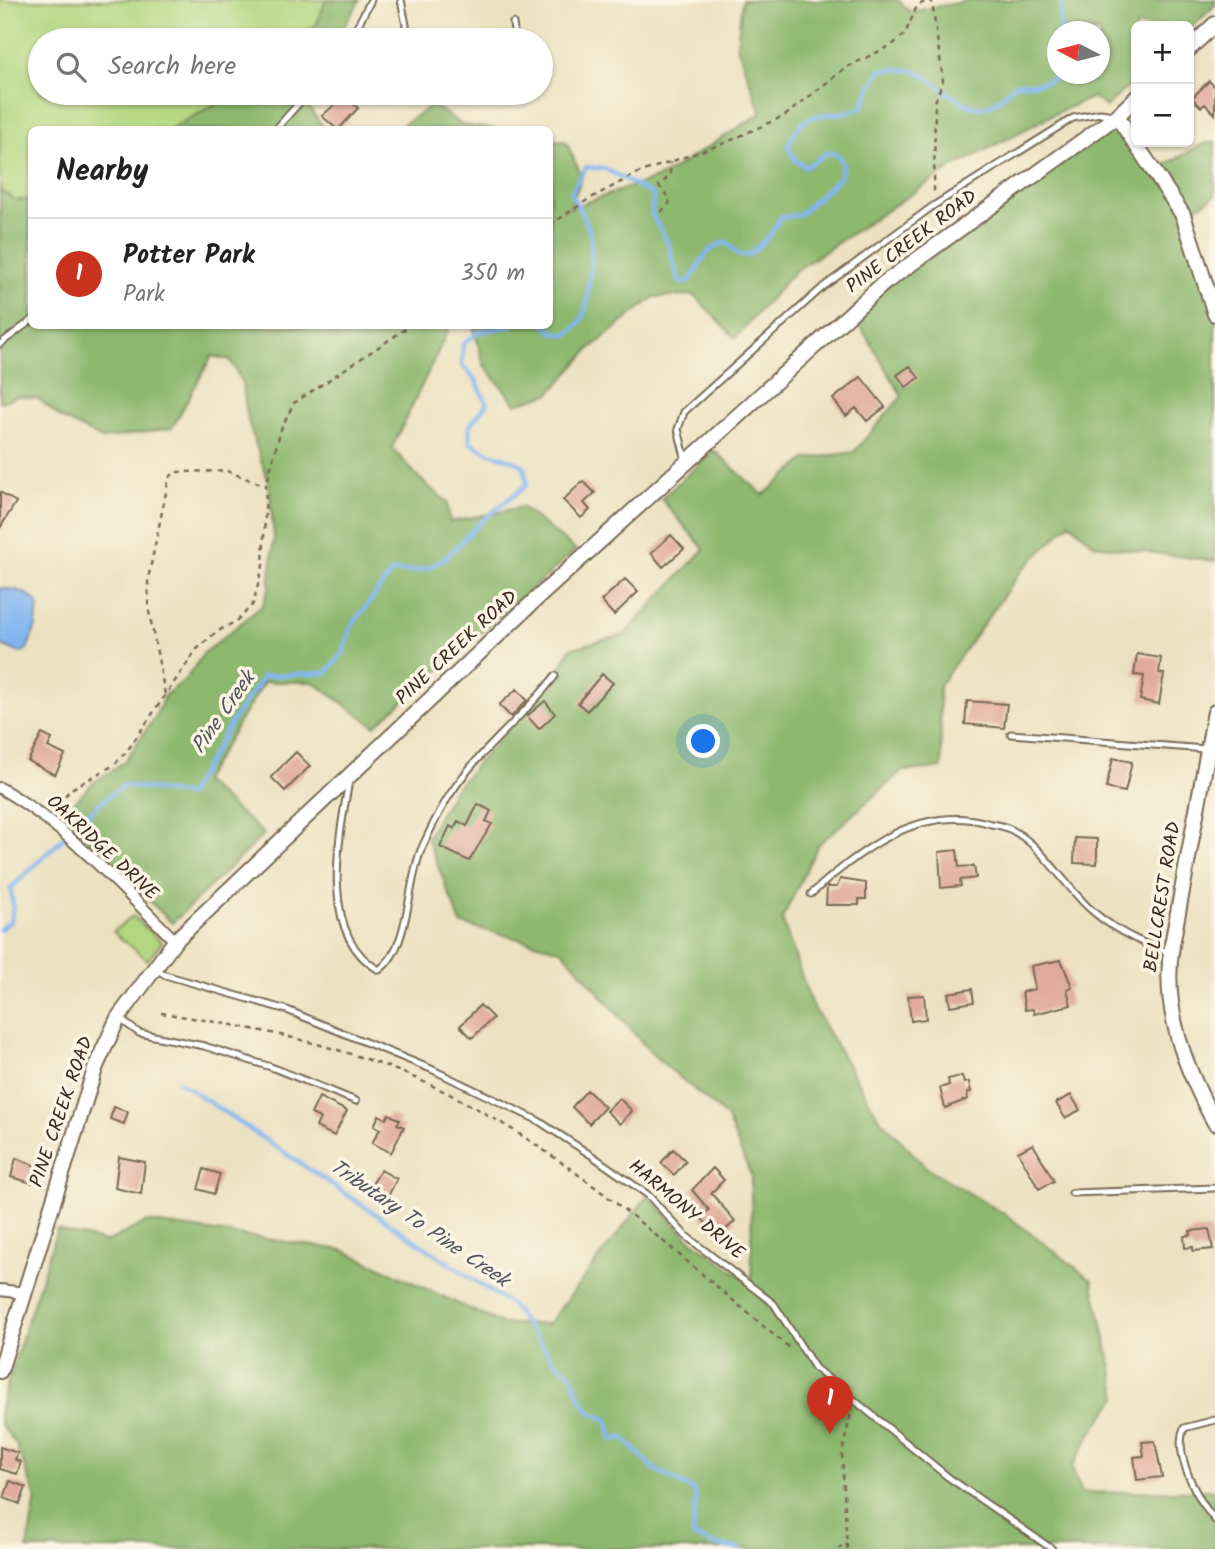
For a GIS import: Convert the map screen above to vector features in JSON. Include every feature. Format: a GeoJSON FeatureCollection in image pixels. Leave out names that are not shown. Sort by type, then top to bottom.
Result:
{"type":"FeatureCollection","features":[{"type":"Feature","properties":{"kind":"street"},"geometry":{"type":"LineString","coordinates":[[1194,44],[1215,24]]}},
{"type":"Feature","properties":{"kind":"street","name":"PINE CREEK ROAD"},"geometry":{"type":"LineString","coordinates":[[0,1371],[86,1094],[118,1018],[175,942],[350,775],[883,284],[1117,116],[1131,102]]}},
{"type":"Feature","properties":{"kind":"street"},"geometry":{"type":"LineString","coordinates":[[1117,116],[1183,215],[1215,314]]}},
{"type":"Feature","properties":{"kind":"street","name":"BELLCREST ROAD"},"geometry":{"type":"LineString","coordinates":[[1215,712],[1170,953],[1168,981],[1172,1016],[1184,1057],[1215,1123]]}},
{"type":"Feature","properties":{"kind":"street","name":"OAKRIDGE DRIVE"},"geometry":{"type":"LineString","coordinates":[[0,788],[29,804],[93,860],[175,942]]}},
{"type":"Feature","properties":{"kind":"street"},"geometry":{"type":"LineString","coordinates":[[0,1290],[24,1293]]}},
{"type":"Feature","properties":{"kind":"lane"},"geometry":{"type":"LineString","coordinates":[[356,28],[371,0]]}},
{"type":"Feature","properties":{"kind":"lane"},"geometry":{"type":"LineString","coordinates":[[401,0],[407,28]]}},
{"type":"Feature","properties":{"kind":"lane"},"geometry":{"type":"LineString","coordinates":[[513,23],[514,28]]}},
{"type":"Feature","properties":{"kind":"lane"},"geometry":{"type":"LineString","coordinates":[[279,126],[297,105]]}},
{"type":"Feature","properties":{"kind":"lane"},"geometry":{"type":"LineString","coordinates":[[686,463],[678,429],[684,412],[823,287],[933,206],[1073,117],[1100,113],[1117,116]]}},
{"type":"Feature","properties":{"kind":"lane"},"geometry":{"type":"LineString","coordinates":[[0,344],[28,323]]}},
{"type":"Feature","properties":{"kind":"lane"},"geometry":{"type":"LineString","coordinates":[[350,775],[337,849],[338,907],[364,961],[379,970],[390,962],[410,902],[416,863],[434,821],[473,765],[539,697],[555,676]]}},
{"type":"Feature","properties":{"kind":"lane"},"geometry":{"type":"LineString","coordinates":[[1011,734],[1208,749]]}},
{"type":"Feature","properties":{"kind":"lane"},"geometry":{"type":"LineString","coordinates":[[811,894],[847,862],[882,838],[923,822],[970,817],[1012,830],[1053,866],[1087,906],[1115,928],[1149,946],[1170,953]]}},
{"type":"Feature","properties":{"kind":"lane","name":"HARMONY DRIVE"},"geometry":{"type":"LineString","coordinates":[[154,967],[164,975],[287,1010],[431,1069],[537,1120],[648,1195],[686,1236],[752,1284],[774,1304],[815,1368],[948,1477],[1052,1549]]}},
{"type":"Feature","properties":{"kind":"lane"},"geometry":{"type":"LineString","coordinates":[[118,1018],[139,1033],[204,1046],[271,1067],[356,1101]]}},
{"type":"Feature","properties":{"kind":"lane"},"geometry":{"type":"LineString","coordinates":[[1072,1193],[1215,1188]]}},
{"type":"Feature","properties":{"kind":"lane"},"geometry":{"type":"LineString","coordinates":[[1215,1420],[1184,1427],[1179,1448],[1207,1511],[1215,1520]]}},
{"type":"Feature","properties":{"kind":"path"},"geometry":{"type":"LineString","coordinates":[[553,223],[617,183],[725,144],[786,115],[845,68],[892,45],[905,34],[917,6],[930,1],[942,83],[936,98],[934,185]]}},
{"type":"Feature","properties":{"kind":"path"},"geometry":{"type":"LineString","coordinates":[[661,212],[669,204],[670,198],[659,186],[670,176],[671,162]]}},
{"type":"Feature","properties":{"kind":"path"},"geometry":{"type":"LineString","coordinates":[[46,819],[71,789],[114,765],[127,751],[197,649],[215,633],[238,620],[253,604],[263,566],[265,486],[278,438],[294,403],[405,329]]}},
{"type":"Feature","properties":{"kind":"path"},"geometry":{"type":"LineString","coordinates":[[165,695],[149,611],[148,579],[169,478],[175,472],[227,471],[265,486]]}},
{"type":"Feature","properties":{"kind":"path"},"geometry":{"type":"LineString","coordinates":[[161,1013],[246,1026],[322,1045],[390,1067],[469,1104],[528,1139],[610,1201],[793,1351]]}},
{"type":"Feature","properties":{"kind":"path"},"geometry":{"type":"LineString","coordinates":[[847,1549],[842,1453],[852,1418],[853,1398]]}},
{"type":"Feature","properties":{"kind":"path"},"geometry":{"type":"LineString","coordinates":[[838,1549],[847,1541]]}},
{"type":"Feature","properties":{"kind":"green space"},"geometry":{"type":"Polygon","coordinates":[[[0,0],[326,0],[317,24],[312,28],[28,28],[28,105],[213,105],[175,126],[28,126],[28,200],[15,200],[0,190],[0,0]]]}},
{"type":"Feature","properties":{"kind":"green space"},"geometry":{"type":"Polygon","coordinates":[[[326,0],[360,0],[343,28],[312,28],[317,24],[326,0]]]}},
{"type":"Feature","properties":{"kind":"green space"},"geometry":{"type":"Polygon","coordinates":[[[742,0],[898,0],[910,12],[972,0],[1215,0],[1215,5],[1194,25],[1194,21],[1131,21],[1131,84],[1106,107],[1093,97],[1060,111],[951,168],[795,271],[735,338],[694,295],[654,297],[591,348],[549,394],[516,404],[484,365],[474,329],[553,329],[553,140],[566,142],[582,177],[570,208],[662,176],[761,113],[737,46],[742,0]]]}},
{"type":"Feature","properties":{"kind":"green space"},"geometry":{"type":"Polygon","coordinates":[[[214,105],[307,105],[323,126],[177,126],[214,105]]]}},
{"type":"Feature","properties":{"kind":"green space"},"geometry":{"type":"Polygon","coordinates":[[[433,105],[462,125],[471,126],[405,126],[403,124],[433,105]]]}},
{"type":"Feature","properties":{"kind":"green space"},"geometry":{"type":"Polygon","coordinates":[[[1117,116],[1131,135],[1131,147],[1139,147],[1156,170],[1203,144],[1215,142],[1215,196],[1183,215],[1215,314],[1215,561],[1095,545],[1070,523],[1022,570],[939,686],[942,768],[902,771],[818,845],[782,919],[811,1003],[879,1118],[926,1167],[1009,1217],[1092,1280],[1118,1396],[1092,1432],[1072,1467],[1082,1493],[1215,1490],[1215,1549],[27,1549],[36,1498],[16,1444],[0,1424],[0,1407],[57,1230],[106,1242],[147,1222],[343,1250],[502,1324],[548,1324],[648,1195],[686,1236],[752,1284],[751,1175],[726,1116],[653,1055],[562,950],[461,924],[427,838],[452,792],[555,676],[571,648],[624,635],[704,549],[661,499],[714,450],[763,495],[806,459],[854,452],[902,396],[852,312],[1117,116]]]}},
{"type":"Feature","properties":{"kind":"green space"},"geometry":{"type":"Polygon","coordinates":[[[0,190],[15,200],[28,200],[28,329],[449,329],[392,448],[419,478],[447,502],[450,522],[522,507],[576,550],[375,726],[313,682],[264,682],[203,781],[264,834],[172,923],[62,815],[93,783],[124,762],[155,717],[165,695],[185,680],[204,653],[262,606],[269,589],[274,538],[269,484],[248,421],[242,382],[230,360],[212,356],[172,428],[102,439],[61,418],[39,399],[20,396],[0,402],[0,190]]]}},
{"type":"Feature","properties":{"kind":"green space"},"geometry":{"type":"Polygon","coordinates":[[[133,916],[162,942],[148,960],[113,932],[133,916]]]}},
{"type":"Feature","properties":{"kind":"water"},"geometry":{"type":"Polygon","coordinates":[[[0,588],[21,592],[38,604],[36,626],[27,649],[20,653],[0,644],[0,588]]]}},
{"type":"Feature","properties":{"kind":"building"},"geometry":{"type":"Polygon","coordinates":[[[1209,81],[1215,87],[1215,114],[1205,104],[1201,107],[1194,100],[1194,96],[1209,81]]]}},
{"type":"Feature","properties":{"kind":"building"},"geometry":{"type":"Polygon","coordinates":[[[334,105],[354,105],[358,108],[342,126],[333,126],[322,116],[334,105]]]}},
{"type":"Feature","properties":{"kind":"building"},"geometry":{"type":"Polygon","coordinates":[[[910,366],[919,378],[906,387],[897,375],[910,366]]]}},
{"type":"Feature","properties":{"kind":"building"},"geometry":{"type":"Polygon","coordinates":[[[861,377],[885,407],[867,421],[856,408],[846,416],[833,399],[861,377]]]}},
{"type":"Feature","properties":{"kind":"building"},"geometry":{"type":"Polygon","coordinates":[[[583,481],[595,493],[584,503],[590,510],[581,518],[563,500],[583,481]]]}},
{"type":"Feature","properties":{"kind":"building"},"geometry":{"type":"Polygon","coordinates":[[[0,492],[16,502],[0,528],[0,492]]]}},
{"type":"Feature","properties":{"kind":"building"},"geometry":{"type":"Polygon","coordinates":[[[671,535],[684,549],[663,567],[651,553],[671,535]]]}},
{"type":"Feature","properties":{"kind":"building"},"geometry":{"type":"Polygon","coordinates":[[[625,579],[638,592],[614,615],[601,601],[625,579]]]}},
{"type":"Feature","properties":{"kind":"building"},"geometry":{"type":"Polygon","coordinates":[[[1137,654],[1161,658],[1159,673],[1164,674],[1159,704],[1140,700],[1144,676],[1134,675],[1137,654]]]}},
{"type":"Feature","properties":{"kind":"building"},"geometry":{"type":"Polygon","coordinates":[[[602,674],[613,683],[587,711],[578,703],[602,674]]]}},
{"type":"Feature","properties":{"kind":"building"},"geometry":{"type":"Polygon","coordinates":[[[517,689],[527,700],[511,717],[499,705],[517,689]]]}},
{"type":"Feature","properties":{"kind":"building"},"geometry":{"type":"Polygon","coordinates":[[[545,701],[555,714],[539,729],[527,716],[545,701]]]}},
{"type":"Feature","properties":{"kind":"building"},"geometry":{"type":"Polygon","coordinates":[[[967,701],[1007,704],[1004,728],[965,724],[967,701]]]}},
{"type":"Feature","properties":{"kind":"building"},"geometry":{"type":"Polygon","coordinates":[[[42,734],[52,739],[48,747],[65,755],[55,775],[28,761],[42,734]]]}},
{"type":"Feature","properties":{"kind":"building"},"geometry":{"type":"Polygon","coordinates":[[[296,752],[310,766],[285,791],[271,777],[296,752]]]}},
{"type":"Feature","properties":{"kind":"building"},"geometry":{"type":"Polygon","coordinates":[[[1113,758],[1132,762],[1125,792],[1106,788],[1113,758]]]}},
{"type":"Feature","properties":{"kind":"building"},"geometry":{"type":"Polygon","coordinates":[[[478,804],[491,811],[486,821],[492,824],[469,861],[440,847],[450,826],[454,829],[458,821],[467,826],[478,804]]]}},
{"type":"Feature","properties":{"kind":"building"},"geometry":{"type":"Polygon","coordinates":[[[1075,838],[1097,839],[1097,864],[1074,863],[1075,838]]]}},
{"type":"Feature","properties":{"kind":"building"},"geometry":{"type":"Polygon","coordinates":[[[957,850],[959,867],[974,866],[976,878],[960,880],[961,886],[941,888],[939,852],[957,850]]]}},
{"type":"Feature","properties":{"kind":"building"},"geometry":{"type":"Polygon","coordinates":[[[840,879],[866,883],[866,899],[859,899],[859,905],[826,905],[827,887],[837,887],[840,879]]]}},
{"type":"Feature","properties":{"kind":"building"},"geometry":{"type":"Polygon","coordinates":[[[1061,960],[1072,987],[1067,989],[1071,1005],[1034,1014],[1033,1009],[1025,1010],[1022,992],[1035,989],[1031,966],[1061,960]]]}},
{"type":"Feature","properties":{"kind":"building"},"geometry":{"type":"Polygon","coordinates":[[[972,989],[974,1002],[950,1006],[948,993],[972,989]]]}},
{"type":"Feature","properties":{"kind":"building"},"geometry":{"type":"Polygon","coordinates":[[[924,995],[926,1019],[911,1021],[908,996],[924,995]]]}},
{"type":"Feature","properties":{"kind":"building"},"geometry":{"type":"Polygon","coordinates":[[[480,1005],[493,1018],[472,1038],[460,1026],[480,1005]]]}},
{"type":"Feature","properties":{"kind":"building"},"geometry":{"type":"Polygon","coordinates":[[[962,1076],[964,1083],[969,1082],[971,1092],[967,1093],[968,1099],[945,1108],[940,1088],[949,1085],[948,1079],[962,1076]]]}},
{"type":"Feature","properties":{"kind":"building"},"geometry":{"type":"Polygon","coordinates":[[[587,1090],[605,1107],[589,1124],[572,1107],[587,1090]]]}},
{"type":"Feature","properties":{"kind":"building"},"geometry":{"type":"Polygon","coordinates":[[[1071,1095],[1080,1110],[1065,1118],[1056,1103],[1071,1095]]]}},
{"type":"Feature","properties":{"kind":"building"},"geometry":{"type":"Polygon","coordinates":[[[319,1097],[347,1111],[334,1136],[316,1127],[320,1118],[311,1114],[319,1097]]]}},
{"type":"Feature","properties":{"kind":"building"},"geometry":{"type":"Polygon","coordinates":[[[619,1098],[632,1111],[620,1124],[606,1111],[619,1098]]]}},
{"type":"Feature","properties":{"kind":"building"},"geometry":{"type":"Polygon","coordinates":[[[114,1107],[128,1112],[124,1124],[110,1119],[114,1107]]]}},
{"type":"Feature","properties":{"kind":"building"},"geometry":{"type":"Polygon","coordinates":[[[389,1114],[400,1120],[397,1124],[404,1127],[391,1153],[372,1143],[380,1129],[374,1126],[379,1115],[386,1119],[389,1114]]]}},
{"type":"Feature","properties":{"kind":"building"},"geometry":{"type":"Polygon","coordinates":[[[1033,1144],[1054,1181],[1039,1189],[1018,1152],[1033,1144]]]}},
{"type":"Feature","properties":{"kind":"building"},"geometry":{"type":"Polygon","coordinates":[[[673,1149],[686,1161],[674,1175],[661,1163],[673,1149]]]}},
{"type":"Feature","properties":{"kind":"building"},"geometry":{"type":"Polygon","coordinates":[[[119,1157],[145,1162],[141,1194],[115,1188],[119,1157]]]}},
{"type":"Feature","properties":{"kind":"building"},"geometry":{"type":"Polygon","coordinates":[[[16,1158],[36,1166],[32,1183],[11,1177],[16,1158]]]}},
{"type":"Feature","properties":{"kind":"building"},"geometry":{"type":"Polygon","coordinates":[[[713,1168],[724,1180],[711,1193],[735,1221],[719,1236],[701,1218],[709,1210],[692,1190],[713,1168]]]}},
{"type":"Feature","properties":{"kind":"building"},"geometry":{"type":"Polygon","coordinates":[[[204,1169],[220,1174],[214,1194],[198,1189],[204,1169]]]}},
{"type":"Feature","properties":{"kind":"building"},"geometry":{"type":"Polygon","coordinates":[[[381,1170],[397,1179],[388,1196],[371,1186],[381,1170]]]}},
{"type":"Feature","properties":{"kind":"building"},"geometry":{"type":"Polygon","coordinates":[[[1209,1229],[1213,1249],[1193,1251],[1193,1247],[1185,1248],[1184,1236],[1191,1235],[1190,1231],[1209,1229]]]}},
{"type":"Feature","properties":{"kind":"building"},"geometry":{"type":"Polygon","coordinates":[[[1155,1441],[1162,1477],[1137,1480],[1134,1457],[1144,1456],[1142,1442],[1155,1441]]]}},
{"type":"Feature","properties":{"kind":"building"},"geometry":{"type":"Polygon","coordinates":[[[0,1447],[18,1453],[15,1460],[21,1462],[17,1474],[0,1469],[0,1447]]]}},
{"type":"Feature","properties":{"kind":"building"},"geometry":{"type":"Polygon","coordinates":[[[10,1481],[26,1487],[20,1504],[4,1498],[10,1481]]]}},
{"type":"Feature","properties":{"kind":"waterway","name":"Pine Creek"},"geometry":{"type":"LineString","coordinates":[[1061,21],[1062,0]]}},
{"type":"Feature","properties":{"kind":"waterway","name":"Pine Creek"},"geometry":{"type":"LineString","coordinates":[[549,329],[554,333],[567,335],[581,321],[587,302],[590,233],[571,193],[586,167],[606,169],[653,195],[652,215],[667,241],[680,283],[688,282],[711,249],[727,242],[738,255],[749,255],[770,235],[780,218],[800,214],[840,177],[843,165],[839,156],[828,152],[806,167],[796,161],[788,146],[795,133],[809,119],[862,108],[870,87],[881,70],[919,73],[973,107],[992,104],[1017,83],[1035,84],[1047,81]]}},
{"type":"Feature","properties":{"kind":"waterway","name":"Pine Creek"},"geometry":{"type":"LineString","coordinates":[[0,929],[11,921],[11,888],[99,804],[124,785],[188,795],[234,718],[264,676],[326,673],[343,653],[352,625],[393,571],[422,570],[443,559],[527,484],[524,466],[485,451],[470,442],[469,426],[487,404],[476,380],[462,365],[463,344],[478,332],[495,329]]}},
{"type":"Feature","properties":{"kind":"waterway","name":"Tributary To Pine Creek"},"geometry":{"type":"LineString","coordinates":[[178,1081],[511,1305],[554,1361],[572,1374],[580,1399],[591,1413],[607,1419],[612,1439],[623,1438],[654,1469],[693,1490],[696,1497],[693,1536],[715,1545],[740,1549]]}},
{"type":"Feature","properties":{"kind":"place","name":"Potter Park"},"geometry":{"type":"Point","coordinates":[830,1434]}}]}
